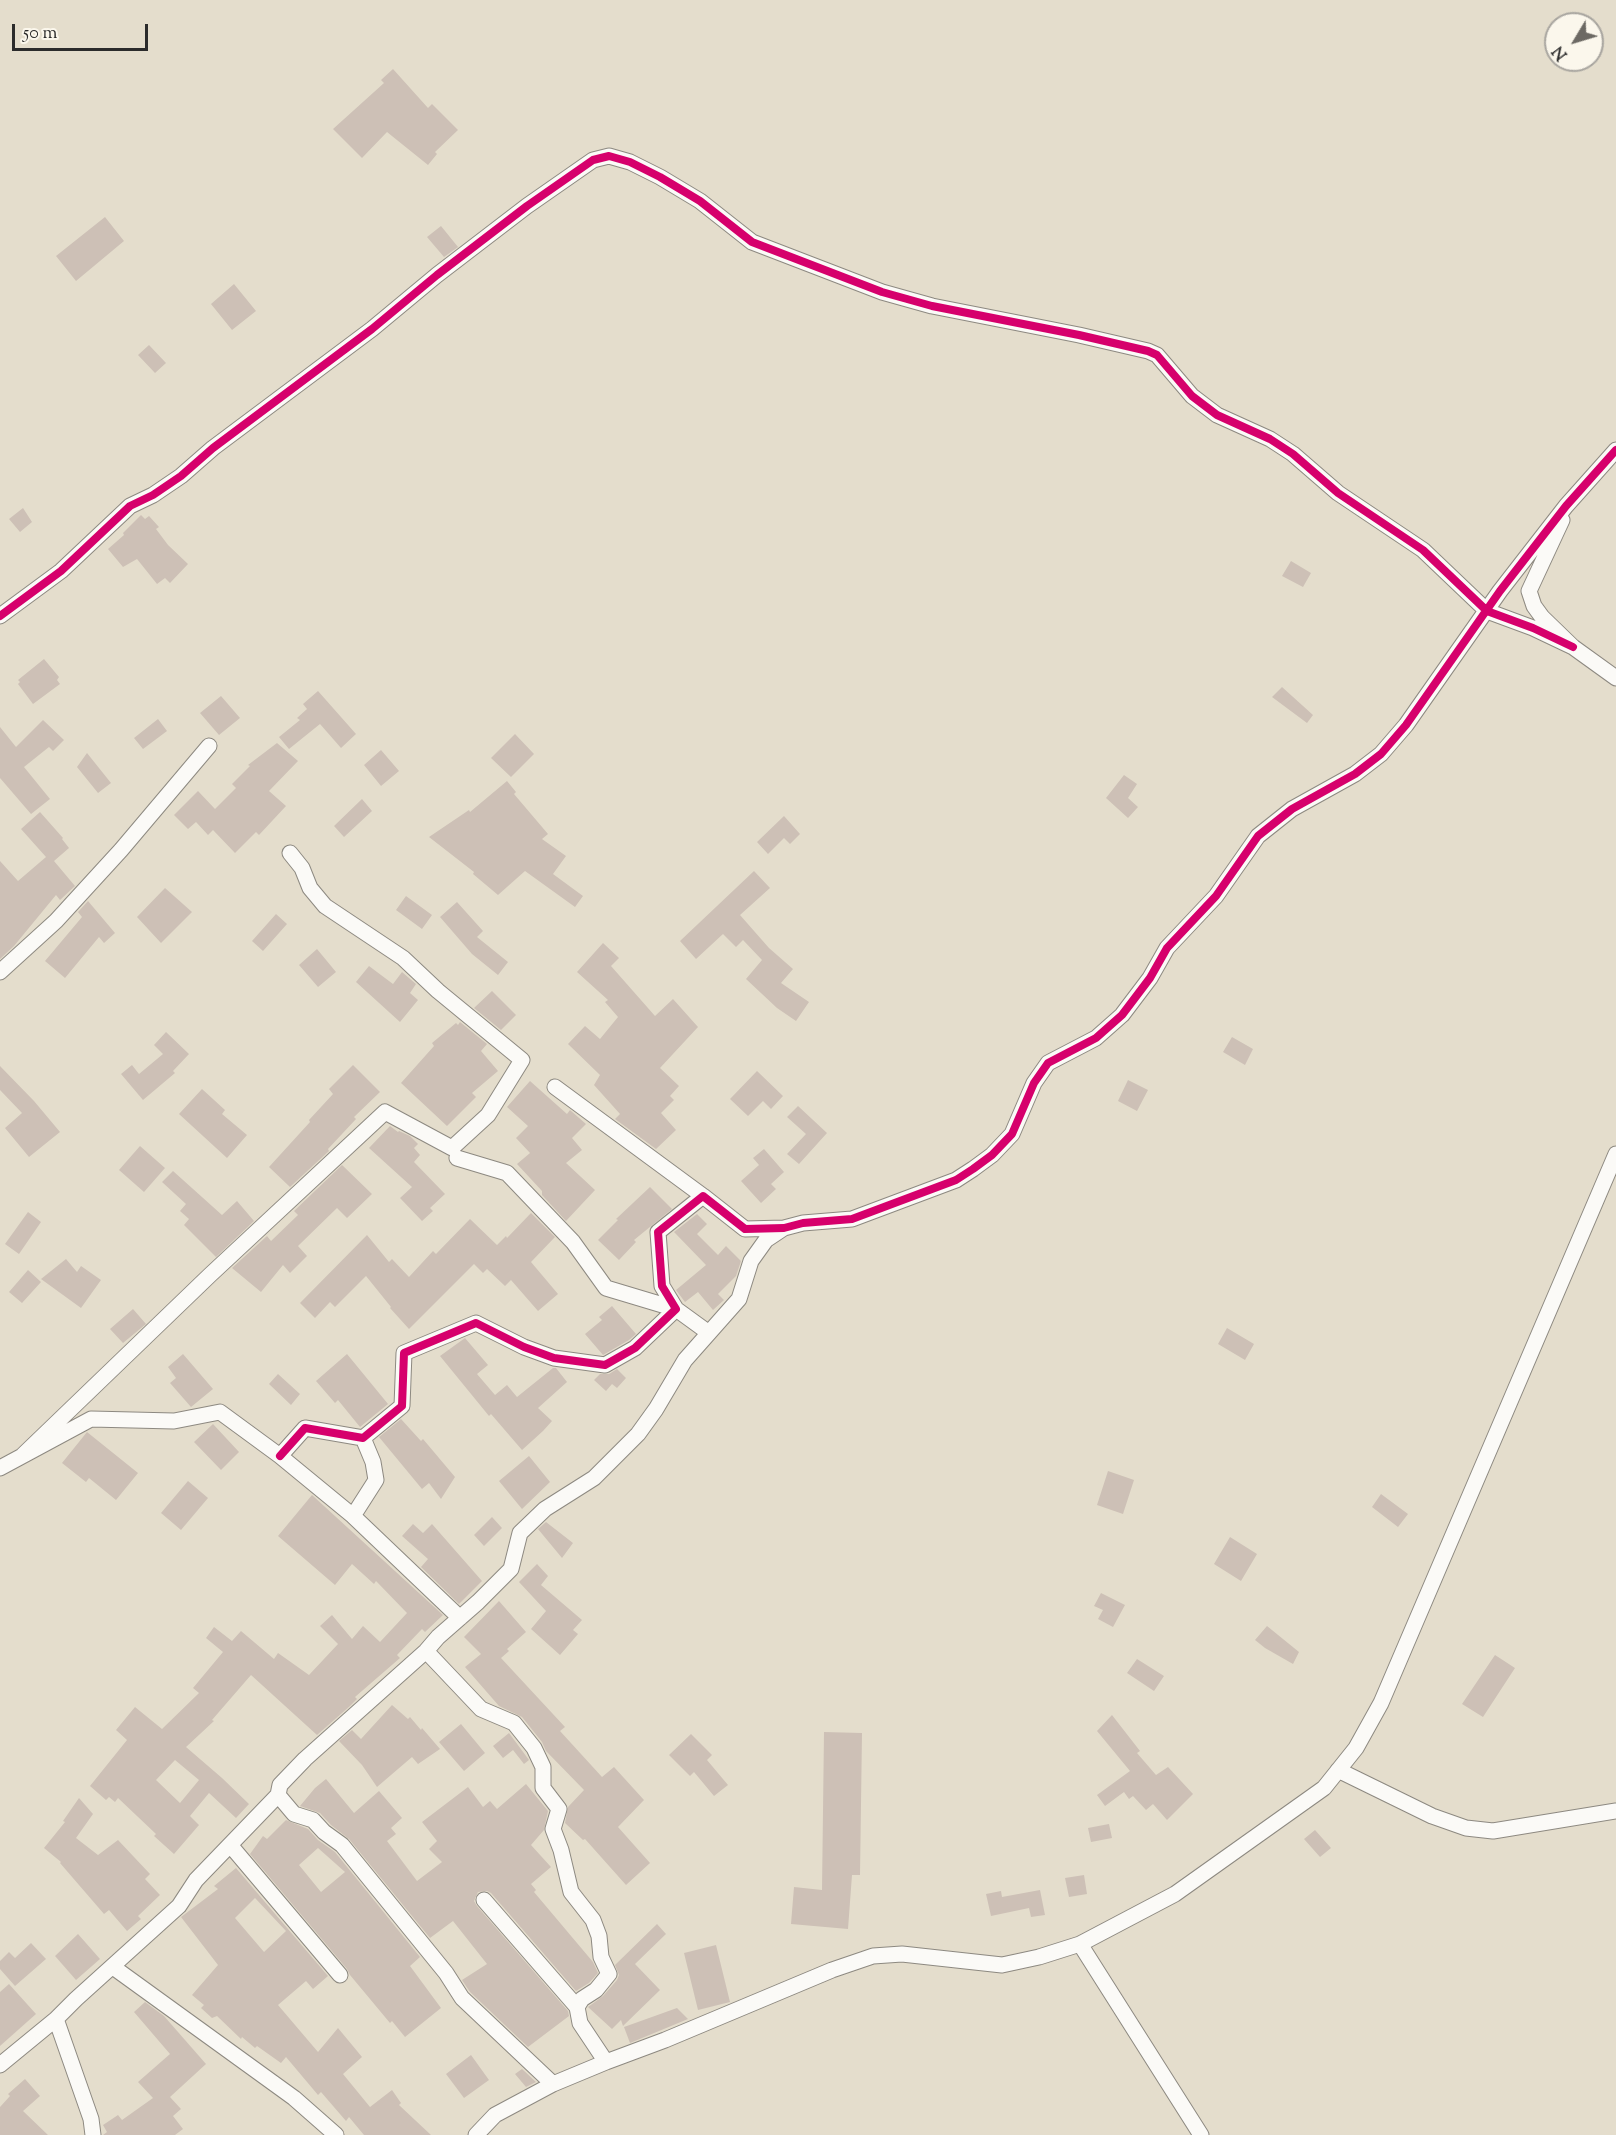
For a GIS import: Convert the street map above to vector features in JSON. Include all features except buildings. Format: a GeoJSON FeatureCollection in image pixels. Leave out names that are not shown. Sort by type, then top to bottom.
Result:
{"type":"FeatureCollection","features":[{"type":"Feature","properties":{"kind":"street"},"geometry":{"type":"LineString","coordinates":[[0,616],[61,571],[130,506],[153,495],[181,476],[213,448],[372,329],[437,275],[527,206],[593,160],[609,156],[630,162],[700,201],[752,242],[882,292],[932,306],[1059,331],[1157,355],[1192,396],[1217,415],[1270,439],[1293,454],[1338,493],[1423,550],[1486,611],[1533,628],[1573,647]]}},
{"type":"Feature","properties":{"kind":"street"},"geometry":{"type":"LineString","coordinates":[[555,1087],[745,1229],[784,1228],[803,1223],[852,1219],[956,1180],[992,1155],[1012,1134],[1034,1083],[1048,1063],[1096,1038],[1122,1015],[1150,978],[1167,948],[1216,896],[1258,836],[1292,809],[1354,774],[1381,754],[1406,725],[1486,611],[1566,506],[1616,450]]}},
{"type":"Feature","properties":{"kind":"street"},"geometry":{"type":"LineString","coordinates":[[1566,506],[1559,529],[1529,591],[1534,606],[1542,617],[1573,647],[1616,678]]}},
{"type":"Feature","properties":{"kind":"street"},"geometry":{"type":"LineString","coordinates":[[0,972],[56,921],[121,850],[209,746]]}},
{"type":"Feature","properties":{"kind":"street"},"geometry":{"type":"LineString","coordinates":[[23,1455],[210,1275],[385,1112],[452,1148],[488,1115],[522,1060],[438,992],[403,958],[325,906],[310,888],[302,867],[290,853]]}},
{"type":"Feature","properties":{"kind":"street"},"geometry":{"type":"LineString","coordinates":[[476,2135],[495,2115],[553,2084],[832,1970],[873,1956],[902,1954],[1002,1965],[1039,1958],[1080,1944],[1175,1894],[1324,1788],[1356,1748],[1381,1702],[1616,1154]]}},
{"type":"Feature","properties":{"kind":"street"},"geometry":{"type":"LineString","coordinates":[[457,1158],[507,1173],[573,1242],[606,1288],[676,1309],[708,1333]]}},
{"type":"Feature","properties":{"kind":"street"},"geometry":{"type":"LineString","coordinates":[[676,1309],[662,1286],[658,1232],[703,1196]]}},
{"type":"Feature","properties":{"kind":"street"},"geometry":{"type":"LineString","coordinates":[[0,2065],[56,2019],[179,1906],[196,1880],[278,1795],[280,1785],[305,1759],[426,1651],[510,1569],[520,1533],[545,1509],[594,1478],[638,1434],[656,1410],[685,1360],[739,1299],[751,1260],[766,1240],[784,1228]]}},
{"type":"Feature","properties":{"kind":"street"},"geometry":{"type":"LineString","coordinates":[[280,1456],[304,1428],[363,1438],[402,1406],[404,1353],[476,1323],[524,1347],[554,1358],[605,1365],[635,1348],[676,1309]]}},
{"type":"Feature","properties":{"kind":"street"},"geometry":{"type":"LineString","coordinates":[[0,1468],[92,1419],[174,1421],[220,1412],[280,1456],[353,1516],[459,1618]]}},
{"type":"Feature","properties":{"kind":"street"},"geometry":{"type":"LineString","coordinates":[[353,1516],[376,1480],[373,1462],[363,1438]]}},
{"type":"Feature","properties":{"kind":"street"},"geometry":{"type":"LineString","coordinates":[[426,1651],[481,1709],[514,1723],[534,1748],[543,1767],[543,1788],[559,1809],[553,1829],[561,1850],[571,1892],[593,1920],[599,1936],[602,1957],[609,1974],[596,1990],[582,1999],[577,2007]]}},
{"type":"Feature","properties":{"kind":"street"},"geometry":{"type":"LineString","coordinates":[[1338,1770],[1432,1816],[1466,1828],[1493,1830],[1616,1811]]}},
{"type":"Feature","properties":{"kind":"street"},"geometry":{"type":"LineString","coordinates":[[278,1795],[294,1814],[313,1821],[342,1845],[446,1973],[462,1998],[553,2084]]}},
{"type":"Feature","properties":{"kind":"street"},"geometry":{"type":"LineString","coordinates":[[231,1846],[340,1976]]}},
{"type":"Feature","properties":{"kind":"street"},"geometry":{"type":"LineString","coordinates":[[484,1900],[577,2007],[580,2023],[606,2061]]}},
{"type":"Feature","properties":{"kind":"street"},"geometry":{"type":"LineString","coordinates":[[1080,1944],[1201,2135]]}},
{"type":"Feature","properties":{"kind":"street"},"geometry":{"type":"LineString","coordinates":[[113,1967],[294,2098],[336,2135]]}},
{"type":"Feature","properties":{"kind":"street"},"geometry":{"type":"LineString","coordinates":[[56,2019],[91,2119],[93,2135]]}},
{"type":"Feature","properties":{"kind":"cycle path"},"geometry":{"type":"LineString","coordinates":[[0,616],[61,571],[130,506],[153,495],[181,476],[213,448],[372,329],[437,275],[527,206],[593,160],[609,156],[630,162],[700,201],[752,242],[882,292],[932,306],[1079,335],[1157,355],[1192,396],[1217,415],[1270,439],[1293,454],[1338,493],[1423,550],[1487,611],[1533,628],[1573,647]]}},
{"type":"Feature","properties":{"kind":"cycle path"},"geometry":{"type":"LineString","coordinates":[[280,1456],[305,1428],[363,1438],[402,1406],[404,1353],[476,1323],[524,1347],[554,1358],[605,1365],[635,1348],[676,1309],[662,1286],[658,1232],[703,1196],[745,1229],[784,1228],[803,1223],[852,1219],[956,1180],[992,1155],[1012,1134],[1034,1083],[1048,1063],[1096,1038],[1122,1015],[1150,978],[1167,948],[1216,896],[1258,836],[1292,809],[1355,774],[1381,754],[1406,725],[1500,591],[1566,506],[1616,450]]}}]}
